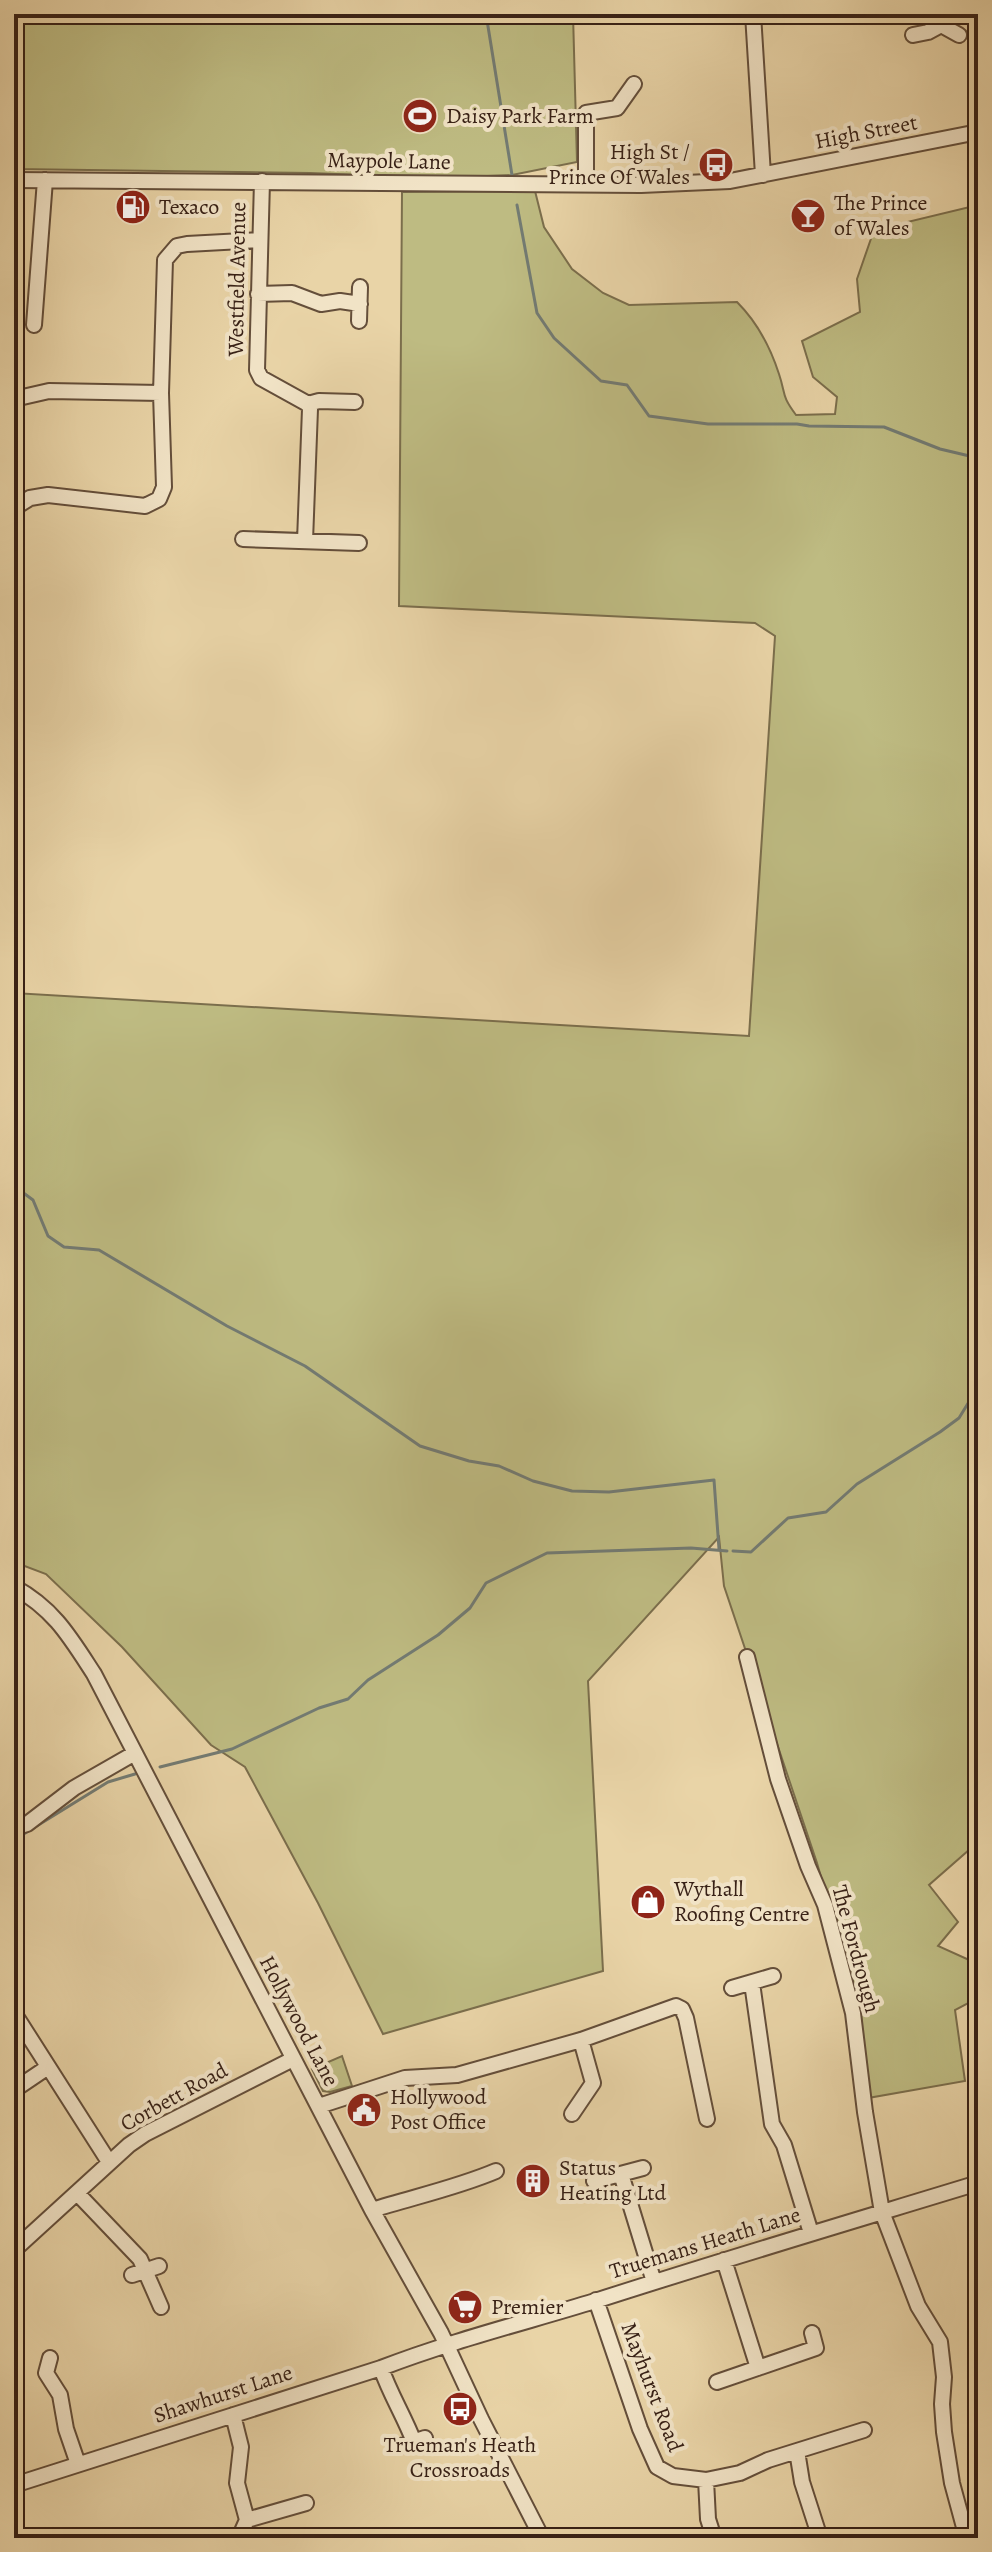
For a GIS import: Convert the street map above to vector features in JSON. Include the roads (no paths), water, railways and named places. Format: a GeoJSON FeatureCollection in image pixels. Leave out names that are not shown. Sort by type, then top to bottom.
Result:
{"type":"FeatureCollection","features":[{"type":"Feature","properties":{"kind":"street"},"geometry":{"type":"LineString","coordinates":[[753,14],[763,175]]}},
{"type":"Feature","properties":{"kind":"street"},"geometry":{"type":"LineString","coordinates":[[913,35],[928,32],[943,20],[959,35]]}},
{"type":"Feature","properties":{"kind":"street"},"geometry":{"type":"LineString","coordinates":[[586,185],[586,113],[617,108],[634,84]]}},
{"type":"Feature","properties":{"kind":"street","name":"High Street"},"geometry":{"type":"LineString","coordinates":[[763,175],[978,132]]}},
{"type":"Feature","properties":{"kind":"street","name":"Maypole Lane"},"geometry":{"type":"LineString","coordinates":[[14,180],[586,185],[706,182],[763,175]]}},
{"type":"Feature","properties":{"kind":"street"},"geometry":{"type":"LineString","coordinates":[[35,327],[45,180]]}},
{"type":"Feature","properties":{"kind":"street","name":"Westfield Avenue"},"geometry":{"type":"LineString","coordinates":[[262,181],[258,374],[308,404]]}},
{"type":"Feature","properties":{"kind":"street"},"geometry":{"type":"LineString","coordinates":[[14,508],[30,498],[48,495],[145,506],[159,499],[164,487],[161,393],[163,266],[177,246],[260,240]]}},
{"type":"Feature","properties":{"kind":"street"},"geometry":{"type":"LineString","coordinates":[[359,321],[360,287]]}},
{"type":"Feature","properties":{"kind":"street"},"geometry":{"type":"LineString","coordinates":[[258,294],[292,293],[321,304],[340,301],[360,304]]}},
{"type":"Feature","properties":{"kind":"street"},"geometry":{"type":"LineString","coordinates":[[14,399],[49,391],[161,393]]}},
{"type":"Feature","properties":{"kind":"street"},"geometry":{"type":"LineString","coordinates":[[305,541],[308,404],[319,401],[355,402]]}},
{"type":"Feature","properties":{"kind":"street"},"geometry":{"type":"LineString","coordinates":[[243,539],[359,543]]}},
{"type":"Feature","properties":{"kind":"street","name":"Hollywood Lane"},"geometry":{"type":"LineString","coordinates":[[14,1587],[49,1610],[94,1674],[372,2210],[446,2344],[542,2538]]}},
{"type":"Feature","properties":{"kind":"street","name":"The Fordrough"},"geometry":{"type":"LineString","coordinates":[[747,1657],[778,1779],[825,1905],[853,2013],[865,2112],[882,2212],[918,2306],[940,2342],[944,2377],[944,2432],[952,2483],[965,2531]]}},
{"type":"Feature","properties":{"kind":"street"},"geometry":{"type":"LineString","coordinates":[[14,1828],[27,1824],[74,1788],[135,1753]]}},
{"type":"Feature","properties":{"kind":"street"},"geometry":{"type":"LineString","coordinates":[[732,1988],[773,1976]]}},
{"type":"Feature","properties":{"kind":"street"},"geometry":{"type":"LineString","coordinates":[[752,1983],[772,2124],[784,2145],[811,2233]]}},
{"type":"Feature","properties":{"kind":"street"},"geometry":{"type":"LineString","coordinates":[[319,2106],[405,2078],[457,2075],[581,2040],[676,2006],[682,2009],[686,2018],[710,2111]]}},
{"type":"Feature","properties":{"kind":"street"},"geometry":{"type":"LineString","coordinates":[[14,2013],[109,2162]]}},
{"type":"Feature","properties":{"kind":"street"},"geometry":{"type":"LineString","coordinates":[[572,2114],[593,2083],[581,2040]]}},
{"type":"Feature","properties":{"kind":"street","name":"Corbett Road"},"geometry":{"type":"LineString","coordinates":[[14,2250],[109,2162],[145,2134],[293,2059]]}},
{"type":"Feature","properties":{"kind":"street"},"geometry":{"type":"LineString","coordinates":[[14,2090],[48,2067]]}},
{"type":"Feature","properties":{"kind":"street"},"geometry":{"type":"LineString","coordinates":[[594,2181],[643,2168]]}},
{"type":"Feature","properties":{"kind":"street"},"geometry":{"type":"LineString","coordinates":[[372,2210],[473,2172],[496,2171]]}},
{"type":"Feature","properties":{"kind":"street"},"geometry":{"type":"LineString","coordinates":[[621,2174],[654,2282]]}},
{"type":"Feature","properties":{"kind":"street","name":"Truemans Heath Lane"},"geometry":{"type":"LineString","coordinates":[[446,2344],[978,2183]]}},
{"type":"Feature","properties":{"kind":"street"},"geometry":{"type":"LineString","coordinates":[[77,2193],[140,2259],[161,2307]]}},
{"type":"Feature","properties":{"kind":"street"},"geometry":{"type":"LineString","coordinates":[[724,2260],[758,2368]]}},
{"type":"Feature","properties":{"kind":"street","name":"Mayhurst Road"},"geometry":{"type":"LineString","coordinates":[[596,2300],[640,2429],[657,2467],[673,2476],[706,2480],[740,2473],[768,2460],[864,2430]]}},
{"type":"Feature","properties":{"kind":"street"},"geometry":{"type":"LineString","coordinates":[[717,2382],[816,2348],[812,2333]]}},
{"type":"Feature","properties":{"kind":"street","name":"Shawhurst Lane"},"geometry":{"type":"LineString","coordinates":[[14,2485],[381,2368],[446,2344]]}},
{"type":"Feature","properties":{"kind":"street"},"geometry":{"type":"LineString","coordinates":[[51,2354],[46,2373],[60,2395],[66,2429],[78,2464]]}},
{"type":"Feature","properties":{"kind":"street"},"geometry":{"type":"LineString","coordinates":[[381,2368],[389,2393],[404,2417],[413,2442]]}},
{"type":"Feature","properties":{"kind":"street"},"geometry":{"type":"LineString","coordinates":[[233,2415],[241,2447],[237,2483],[247,2520],[239,2538]]}},
{"type":"Feature","properties":{"kind":"street"},"geometry":{"type":"LineString","coordinates":[[797,2451],[805,2494],[820,2538]]}},
{"type":"Feature","properties":{"kind":"street"},"geometry":{"type":"LineString","coordinates":[[706,2480],[708,2519],[714,2538]]}},
{"type":"Feature","properties":{"kind":"street"},"geometry":{"type":"LineString","coordinates":[[247,2520],[306,2503]]}},
{"type":"Feature","properties":{"kind":"waterway"},"geometry":{"type":"LineString","coordinates":[[486,14],[512,175]]}},
{"type":"Feature","properties":{"kind":"waterway"},"geometry":{"type":"LineString","coordinates":[[517,205],[537,313],[554,338],[601,381],[627,385],[649,416],[708,424],[884,427],[940,449],[978,458]]}},
{"type":"Feature","properties":{"kind":"waterway"},"geometry":{"type":"LineString","coordinates":[[14,1186],[33,1200],[48,1236],[64,1247],[99,1250],[227,1326],[305,1366],[420,1446],[469,1461],[499,1466],[533,1481],[572,1491],[609,1492],[714,1480],[719,1549]]}},
{"type":"Feature","properties":{"kind":"waterway"},"geometry":{"type":"LineString","coordinates":[[733,1551],[751,1552],[788,1518],[826,1512],[857,1484],[959,1418],[978,1391]]}},
{"type":"Feature","properties":{"kind":"waterway"},"geometry":{"type":"LineString","coordinates":[[160,1767],[232,1749],[319,1708],[348,1699],[368,1680],[438,1635],[470,1608],[486,1583],[547,1553],[691,1548],[727,1551]]}},
{"type":"Feature","properties":{"kind":"waterway"},"geometry":{"type":"LineString","coordinates":[[14,1840],[108,1782],[135,1774]]}},
{"type":"Feature","properties":{"kind":"place","name":"Daisy Park Farm"},"geometry":{"type":"Point","coordinates":[420,116]}},
{"type":"Feature","properties":{"kind":"place","name":"High St / Prince Of Wales"},"geometry":{"type":"Point","coordinates":[716,165]}},
{"type":"Feature","properties":{"kind":"place","name":"Texaco"},"geometry":{"type":"Point","coordinates":[133,207]}},
{"type":"Feature","properties":{"kind":"place","name":"The Prince of Wales"},"geometry":{"type":"Point","coordinates":[808,216]}},
{"type":"Feature","properties":{"kind":"place","name":"Wythall Roofing Centre"},"geometry":{"type":"Point","coordinates":[648,1902]}},
{"type":"Feature","properties":{"kind":"place","name":"Hollywood Post Office"},"geometry":{"type":"Point","coordinates":[364,2110]}},
{"type":"Feature","properties":{"kind":"place","name":"Status Heating Ltd"},"geometry":{"type":"Point","coordinates":[533,2181]}},
{"type":"Feature","properties":{"kind":"place","name":"Premier"},"geometry":{"type":"Point","coordinates":[465,2307]}},
{"type":"Feature","properties":{"kind":"place","name":"Trueman's Heath Crossroads"},"geometry":{"type":"Point","coordinates":[460,2409]}}]}
